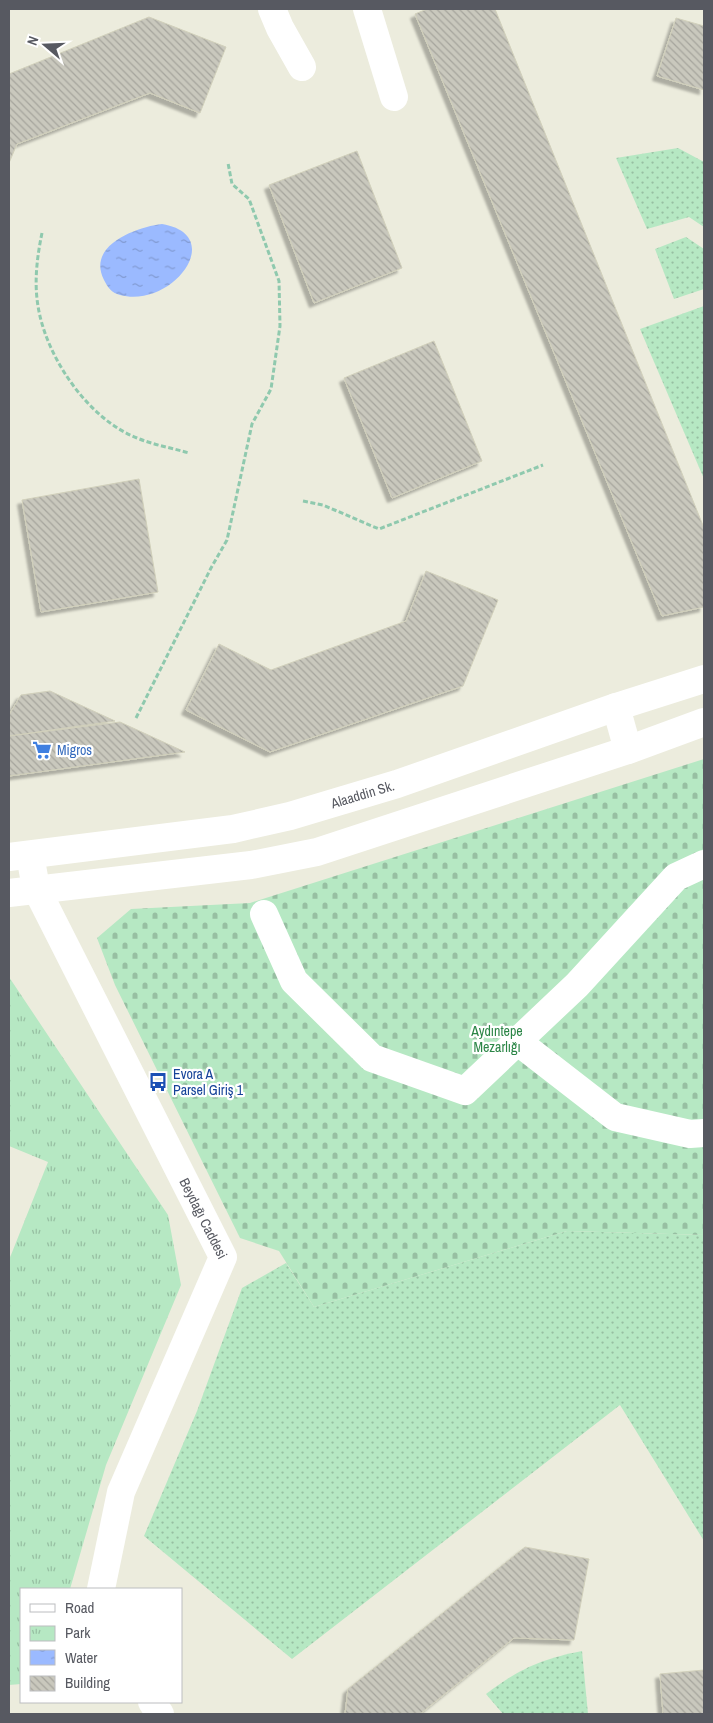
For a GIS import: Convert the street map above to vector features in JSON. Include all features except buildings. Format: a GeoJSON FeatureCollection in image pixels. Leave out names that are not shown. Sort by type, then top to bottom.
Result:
{"type":"FeatureCollection","features":[{"type":"Feature","properties":{"kind":"street"},"geometry":{"type":"LineString","coordinates":[[272,9],[280,28],[302,67]]}},
{"type":"Feature","properties":{"kind":"street"},"geometry":{"type":"LineString","coordinates":[[367,9],[394,96]]}},
{"type":"Feature","properties":{"kind":"street","name":"Alaaddin Sk."},"geometry":{"type":"LineString","coordinates":[[19,856],[233,829],[290,816],[397,784],[616,707],[704,679]]}},
{"type":"Feature","properties":{"kind":"street"},"geometry":{"type":"LineString","coordinates":[[656,694],[673,733]]}},
{"type":"Feature","properties":{"kind":"street"},"geometry":{"type":"LineString","coordinates":[[616,707],[628,750]]}},
{"type":"Feature","properties":{"kind":"street"},"geometry":{"type":"LineString","coordinates":[[9,893],[36,888],[251,865],[317,852],[628,750],[704,722]]}},
{"type":"Feature","properties":{"kind":"street"},"geometry":{"type":"LineString","coordinates":[[19,856],[36,888]]}},
{"type":"Feature","properties":{"kind":"street"},"geometry":{"type":"LineString","coordinates":[[264,914],[294,981],[372,1058],[465,1091],[577,985],[676,877],[704,864]]}},
{"type":"Feature","properties":{"kind":"street","name":"Beydağı Caddesi"},"geometry":{"type":"LineString","coordinates":[[36,888],[223,1257],[121,1492],[102,1588]]}},
{"type":"Feature","properties":{"kind":"street"},"geometry":{"type":"LineString","coordinates":[[517,1042],[615,1117],[690,1134],[704,1133]]}},
{"type":"Feature","properties":{"kind":"street"},"geometry":{"type":"LineString","coordinates":[[153,1703],[160,1714]]}},
{"type":"Feature","properties":{"kind":"path"},"geometry":{"type":"LineString","coordinates":[[136,718],[211,568],[227,540],[252,424],[271,389],[280,326],[279,281],[249,199],[232,184],[228,163]]}},
{"type":"Feature","properties":{"kind":"path"},"geometry":{"type":"LineString","coordinates":[[42,233],[37,259],[38,306],[47,338],[63,371],[93,411],[136,438],[189,453]]}},
{"type":"Feature","properties":{"kind":"path"},"geometry":{"type":"LineString","coordinates":[[303,501],[323,505],[379,529],[542,465]]}},
{"type":"Feature","properties":{"kind":"green space"},"geometry":{"type":"Polygon","coordinates":[[[678,148],[704,162],[704,227],[689,217],[647,229],[616,158],[678,148]]]}},
{"type":"Feature","properties":{"kind":"green space"},"geometry":{"type":"Polygon","coordinates":[[[686,237],[704,249],[704,289],[674,299],[655,249],[686,237]]]}},
{"type":"Feature","properties":{"kind":"green space"},"geometry":{"type":"Polygon","coordinates":[[[704,306],[704,479],[640,329],[704,306]]]}},
{"type":"Feature","properties":{"kind":"green space","name":"Aydıntepe Mezarlığı"},"geometry":{"type":"Polygon","coordinates":[[[704,759],[704,1235],[567,1231],[314,1307],[279,1251],[240,1238],[115,985],[97,938],[131,909],[250,903],[704,759]]]}},
{"type":"Feature","properties":{"kind":"green space"},"geometry":{"type":"Polygon","coordinates":[[[9,977],[168,1215],[181,1285],[106,1465],[70,1588],[20,1588],[20,1684],[9,1685],[9,1260],[48,1162],[9,1146],[9,977]]]}},
{"type":"Feature","properties":{"kind":"green space"},"geometry":{"type":"Polygon","coordinates":[[[567,1231],[704,1235],[704,1541],[620,1405],[292,1659],[144,1536],[197,1411],[242,1288],[286,1263],[314,1307],[567,1231]]]}},
{"type":"Feature","properties":{"kind":"green space"},"geometry":{"type":"Polygon","coordinates":[[[582,1651],[588,1714],[503,1714],[486,1694],[531,1666],[582,1651]]]}},
{"type":"Feature","properties":{"kind":"water"},"geometry":{"type":"Polygon","coordinates":[[[162,224],[181,231],[191,242],[191,255],[185,269],[174,282],[158,291],[139,296],[120,295],[112,291],[104,280],[100,268],[102,257],[108,248],[128,234],[162,224]]]}},
{"type":"Feature","properties":{"kind":"place","name":"Migros"},"geometry":{"type":"Point","coordinates":[42,750]}},
{"type":"Feature","properties":{"kind":"place","name":"Evora A Parsel Giriş 1"},"geometry":{"type":"Point","coordinates":[158,1082]}}]}
